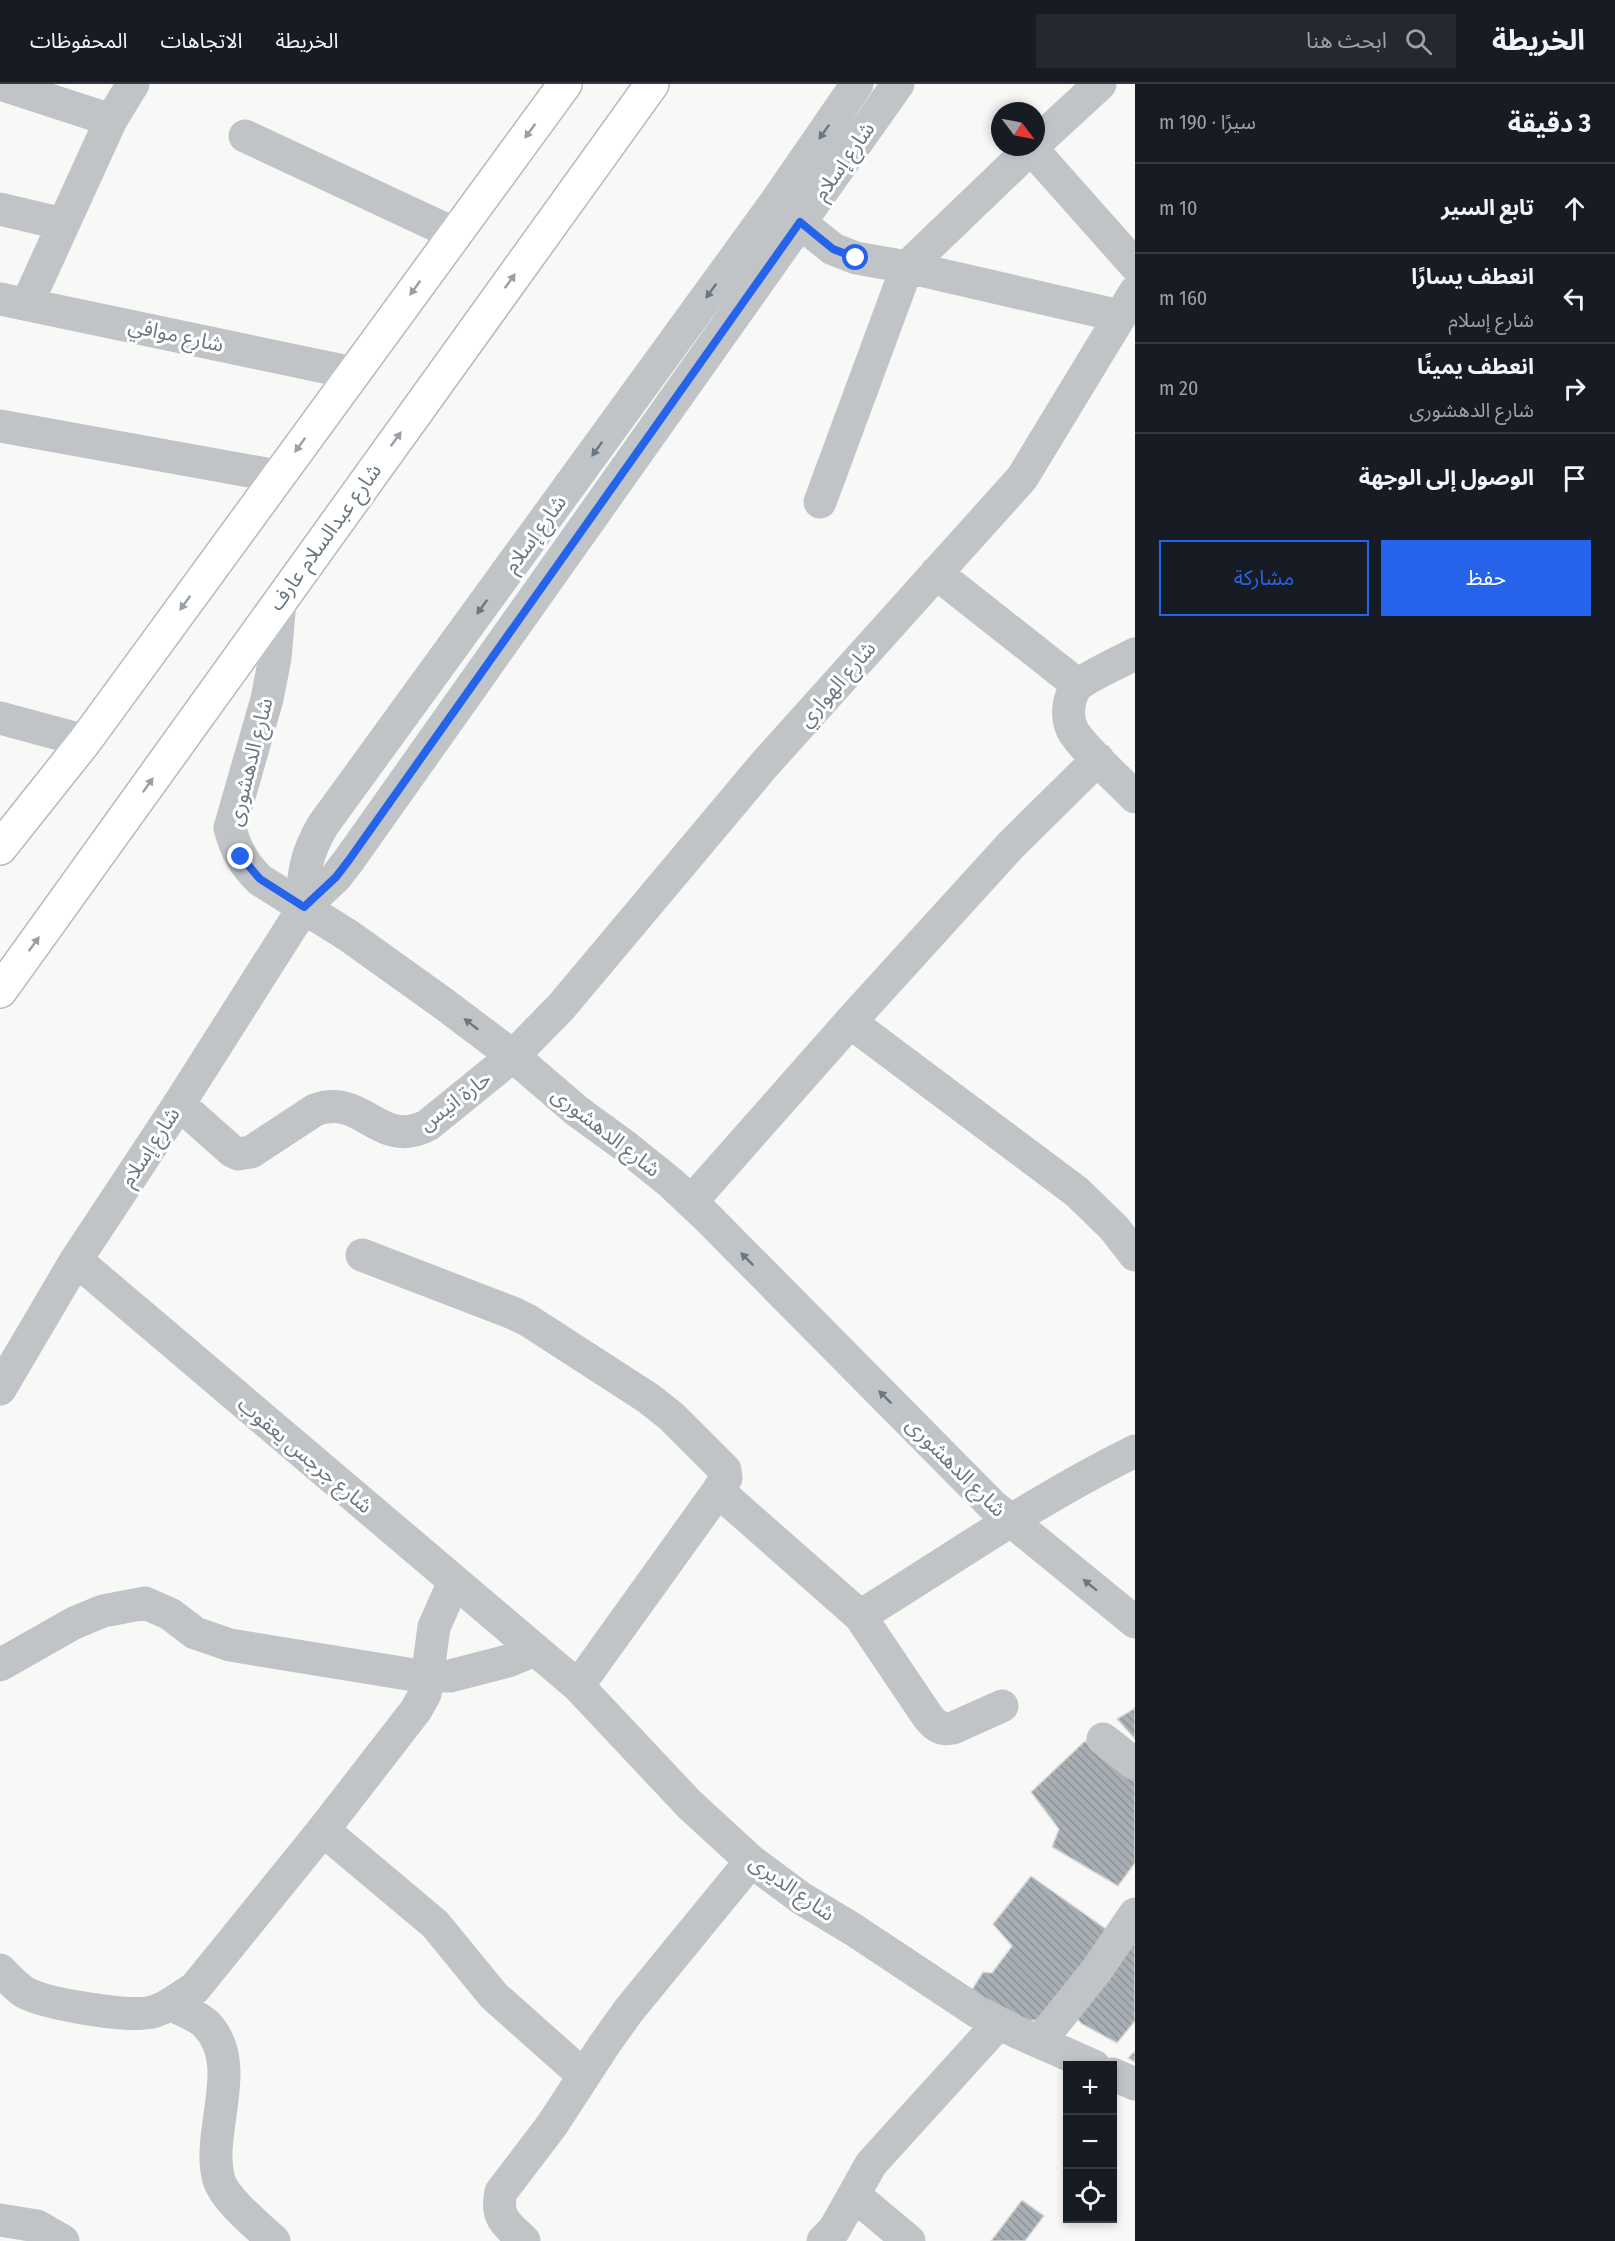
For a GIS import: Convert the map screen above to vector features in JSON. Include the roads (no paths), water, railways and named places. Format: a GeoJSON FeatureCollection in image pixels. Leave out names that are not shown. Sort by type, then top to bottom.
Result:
{"type":"FeatureCollection","features":[{"type":"Feature","properties":{"kind":"main road"},"geometry":{"type":"LineString","coordinates":[[0,848],[85,741],[565,84]]}},
{"type":"Feature","properties":{"kind":"main road","name":"شارع عبدالسلام عارف"},"geometry":{"type":"LineString","coordinates":[[0,991],[652,84]]}},
{"type":"Feature","properties":{"kind":"street"},"geometry":{"type":"LineString","coordinates":[[0,84],[111,120]]}},
{"type":"Feature","properties":{"kind":"street"},"geometry":{"type":"LineString","coordinates":[[14,301],[63,224],[111,120],[133,84]]}},
{"type":"Feature","properties":{"kind":"street","name":"شارع إسلام"},"geometry":{"type":"LineString","coordinates":[[788,213],[857,84]]}},
{"type":"Feature","properties":{"kind":"street","name":"شارع إسلام"},"geometry":{"type":"LineString","coordinates":[[0,1389],[76,1260],[179,1104],[304,907],[303,877],[306,861],[312,842],[323,825],[788,213],[898,84]]}},
{"type":"Feature","properties":{"kind":"street"},"geometry":{"type":"LineString","coordinates":[[1045,135],[1100,84]]}},
{"type":"Feature","properties":{"kind":"street"},"geometry":{"type":"LineString","coordinates":[[245,136],[455,234]]}},
{"type":"Feature","properties":{"kind":"street"},"geometry":{"type":"LineString","coordinates":[[820,502],[907,267],[1023,156]]}},
{"type":"Feature","properties":{"kind":"street"},"geometry":{"type":"LineString","coordinates":[[1042,156],[1135,265]]}},
{"type":"Feature","properties":{"kind":"street"},"geometry":{"type":"LineString","coordinates":[[0,209],[63,224]]}},
{"type":"Feature","properties":{"kind":"street"},"geometry":{"type":"LineString","coordinates":[[788,213],[833,249],[856,258],[1127,304]]}},
{"type":"Feature","properties":{"kind":"street","name":"شارع موافي"},"geometry":{"type":"LineString","coordinates":[[14,301],[353,373]]}},
{"type":"Feature","properties":{"kind":"street","name":"شارع الهواري"},"geometry":{"type":"LineString","coordinates":[[513,1056],[561,1007],[764,765],[1022,478],[1127,304]]}},
{"type":"Feature","properties":{"kind":"street"},"geometry":{"type":"LineString","coordinates":[[0,426],[277,476]]}},
{"type":"Feature","properties":{"kind":"street"},"geometry":{"type":"LineString","coordinates":[[936,573],[1078,685]]}},
{"type":"Feature","properties":{"kind":"street","name":"شارع الدهشورى"},"geometry":{"type":"LineString","coordinates":[[280,600],[275,658],[267,699],[230,828],[233,843],[250,870],[444,1004],[513,1056],[691,1202],[993,1506],[1135,1622]]}},
{"type":"Feature","properties":{"kind":"street"},"geometry":{"type":"LineString","coordinates":[[1135,654],[1078,685],[1070,701],[1069,717],[1072,730],[1135,797]]}},
{"type":"Feature","properties":{"kind":"street"},"geometry":{"type":"LineString","coordinates":[[0,718],[85,741]]}},
{"type":"Feature","properties":{"kind":"street"},"geometry":{"type":"LineString","coordinates":[[691,1202],[1010,846],[1098,759]]}},
{"type":"Feature","properties":{"kind":"street"},"geometry":{"type":"LineString","coordinates":[[850,1022],[1077,1192],[1114,1228],[1135,1255]]}},
{"type":"Feature","properties":{"kind":"street","name":"حارة انيس"},"geometry":{"type":"LineString","coordinates":[[179,1104],[238,1154],[251,1152],[315,1110],[325,1106],[339,1105],[352,1109],[392,1132],[404,1133],[416,1131],[428,1125],[513,1056]]}},
{"type":"Feature","properties":{"kind":"street"},"geometry":{"type":"LineString","coordinates":[[362,1255],[513,1313],[648,1398],[671,1416],[725,1470],[726,1478],[718,1491],[578,1686]]}},
{"type":"Feature","properties":{"kind":"street","name":"شارع جرجس يعقوب"},"geometry":{"type":"LineString","coordinates":[[76,1260],[535,1650]]}},
{"type":"Feature","properties":{"kind":"street"},"geometry":{"type":"LineString","coordinates":[[860,1616],[1086,1475],[1135,1451]]}},
{"type":"Feature","properties":{"kind":"street"},"geometry":{"type":"LineString","coordinates":[[718,1491],[860,1616],[926,1714],[938,1726],[945,1730],[953,1728],[1002,1706]]}},
{"type":"Feature","properties":{"kind":"street"},"geometry":{"type":"LineString","coordinates":[[0,1970],[13,1984],[26,1993],[118,2013],[148,2013],[170,2004],[195,1988],[417,1710],[425,1694],[434,1627],[454,1582]]}},
{"type":"Feature","properties":{"kind":"street"},"geometry":{"type":"LineString","coordinates":[[0,1665],[74,1623],[103,1611],[146,1603],[170,1614],[195,1633],[230,1645],[426,1676],[450,1676],[480,1669],[535,1650]]}},
{"type":"Feature","properties":{"kind":"street","name":"شارع الديرى"},"geometry":{"type":"LineString","coordinates":[[535,1650],[578,1686],[689,1804],[751,1861],[801,1898],[854,1930],[975,2011],[1083,2061]]}},
{"type":"Feature","properties":{"kind":"street"},"geometry":{"type":"LineString","coordinates":[[1103,1739],[1135,1764]]}},
{"type":"Feature","properties":{"kind":"street"},"geometry":{"type":"LineString","coordinates":[[323,1830],[435,1924],[494,1996],[584,2076]]}},
{"type":"Feature","properties":{"kind":"street"},"geometry":{"type":"LineString","coordinates":[[524,2241],[502,2220],[498,2204],[501,2192],[552,2125],[629,2010],[751,1861]]}},
{"type":"Feature","properties":{"kind":"street"},"geometry":{"type":"LineString","coordinates":[[1040,2041],[1096,1971],[1135,1914]]}},
{"type":"Feature","properties":{"kind":"street"},"geometry":{"type":"LineString","coordinates":[[170,2004],[205,2023],[218,2042],[224,2060],[216,2160],[219,2181],[228,2195],[274,2241]]}},
{"type":"Feature","properties":{"kind":"street"},"geometry":{"type":"LineString","coordinates":[[823,2241],[834,2230],[871,2164],[999,2023]]}},
{"type":"Feature","properties":{"kind":"street"},"geometry":{"type":"LineString","coordinates":[[1117,2076],[1135,2084]]}},
{"type":"Feature","properties":{"kind":"street"},"geometry":{"type":"LineString","coordinates":[[854,2195],[909,2241]]}},
{"type":"Feature","properties":{"kind":"street"},"geometry":{"type":"LineString","coordinates":[[0,2220],[37,2226],[63,2241]]}}]}
